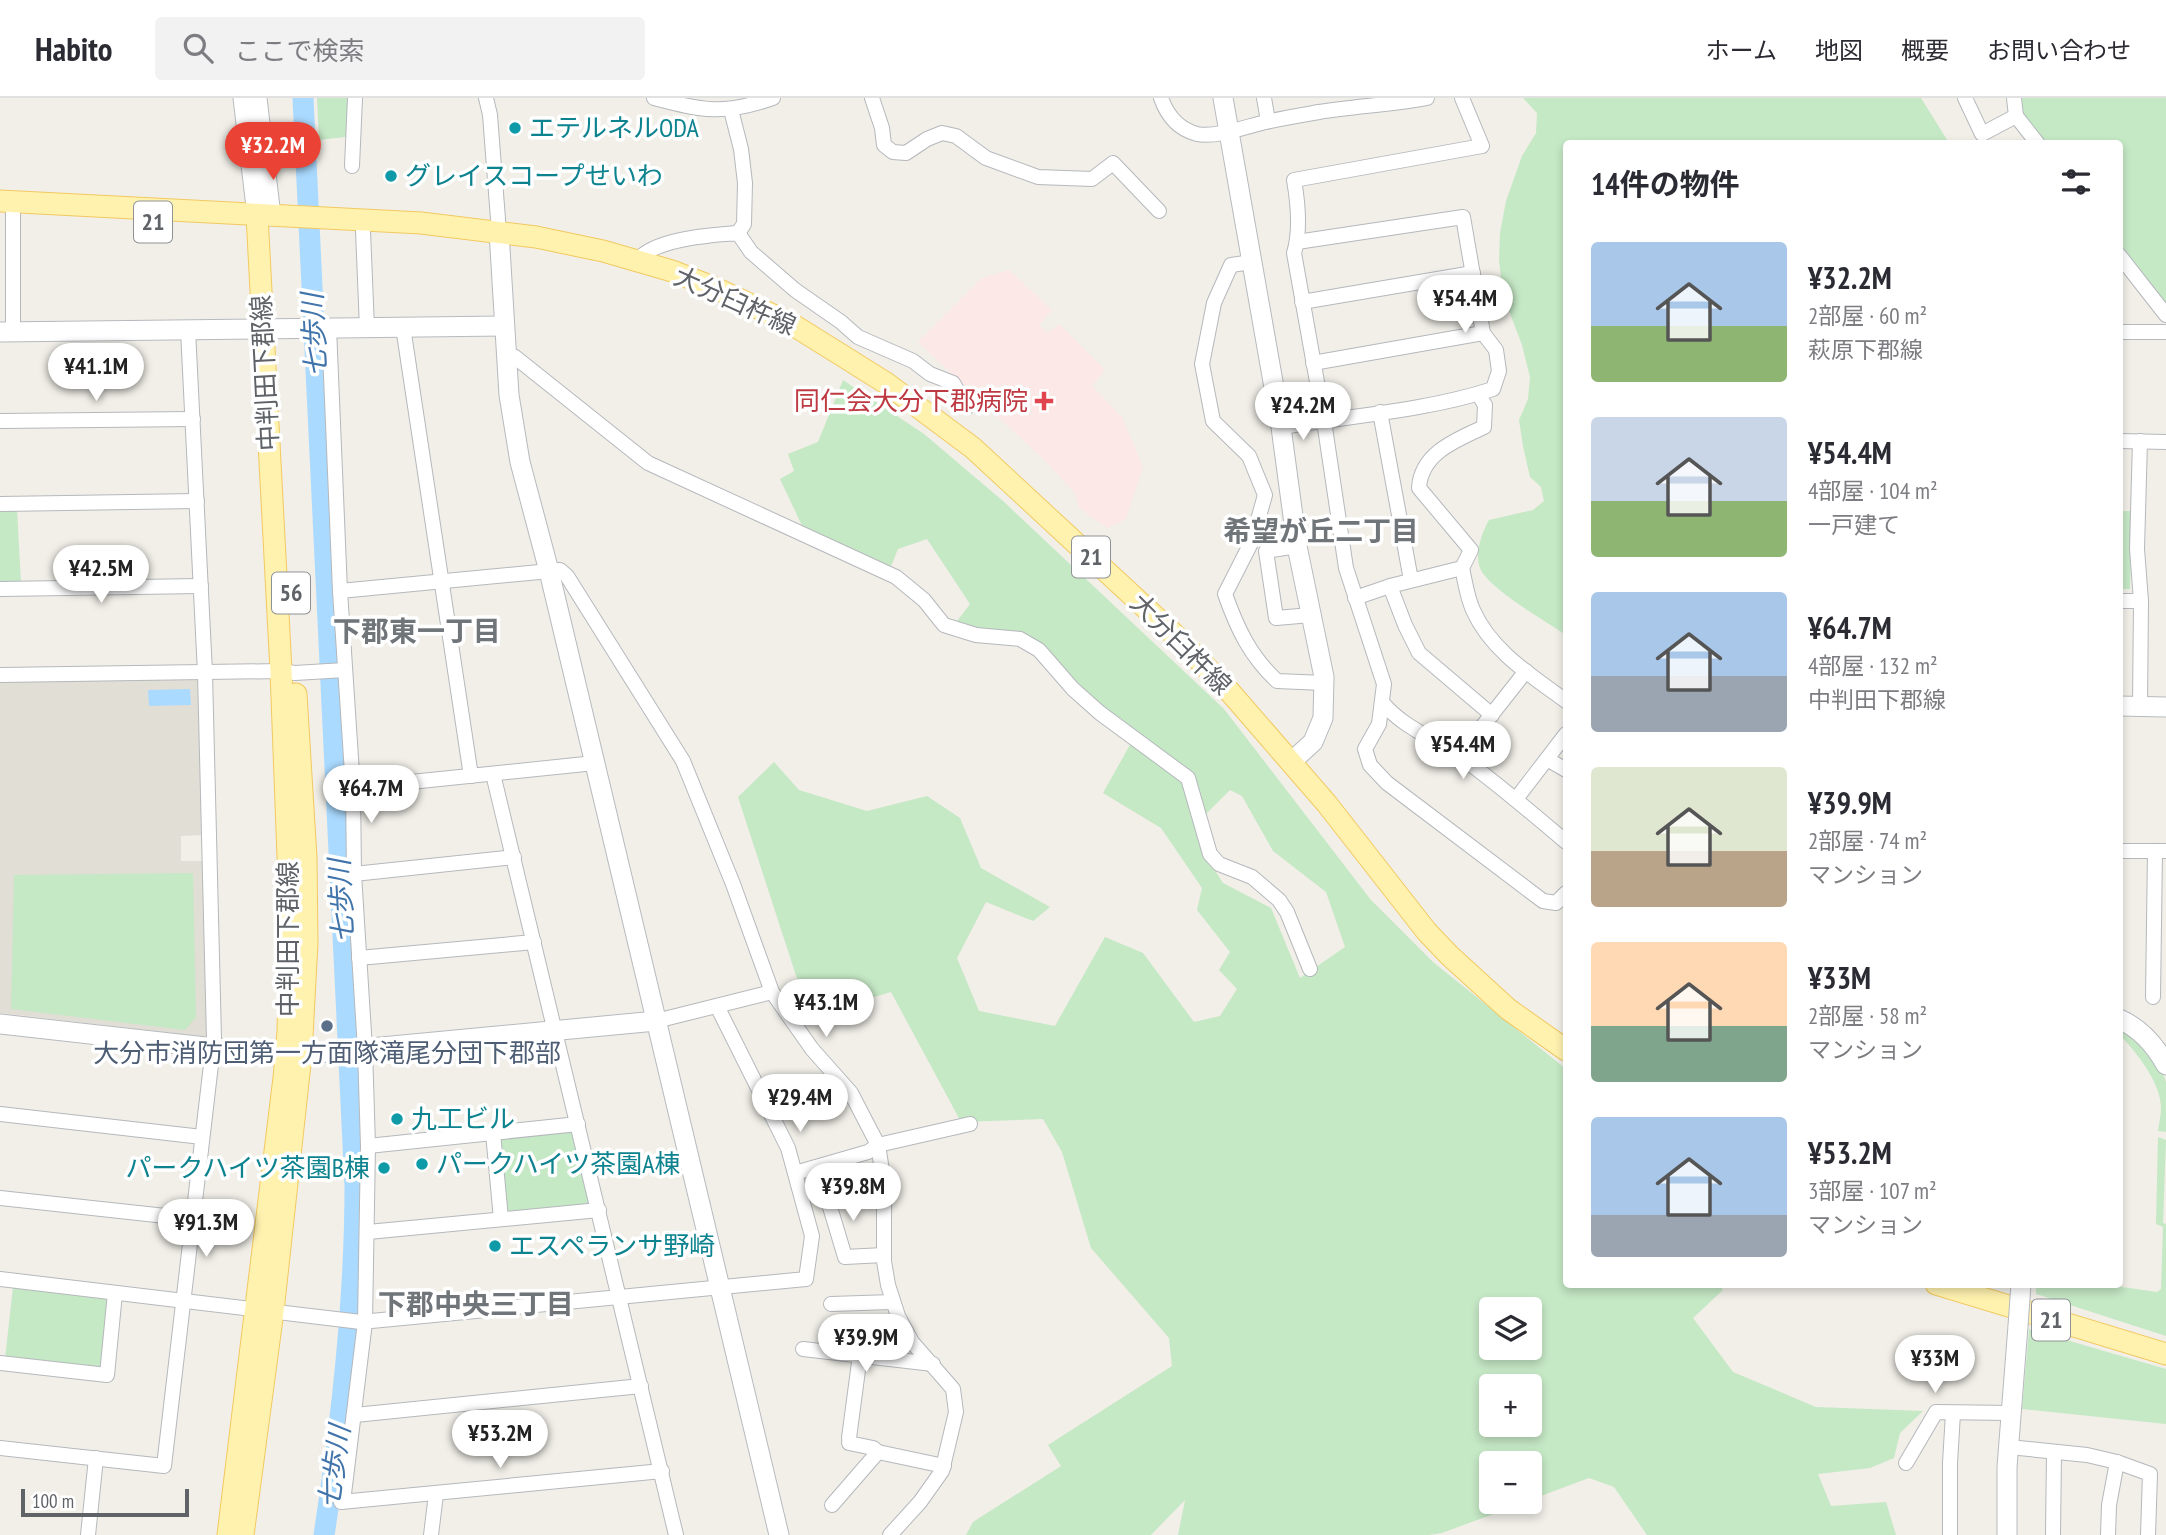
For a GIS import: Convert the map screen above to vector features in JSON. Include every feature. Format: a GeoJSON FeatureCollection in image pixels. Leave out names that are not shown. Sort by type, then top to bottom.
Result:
{"type":"FeatureCollection","features":[{"type":"Feature","properties":{"kind":"main road","name":"大分臼杵線"},"geometry":{"type":"LineString","coordinates":[[6,207],[264,222],[421,223],[499,232],[578,245],[637,261],[715,288],[790,323],[866,369],[939,422],[1014,485],[1176,636],[1230,692],[1327,804],[1427,932],[1508,1009],[1563,1048]]}},
{"type":"Feature","properties":{"kind":"main road","name":"中判田下郡線"},"geometry":{"type":"LineString","coordinates":[[243,1535],[264,1310],[307,943],[306,858],[296,672],[269,329],[264,222]]}},
{"type":"Feature","properties":{"kind":"main road","name":"大分臼杵線"},"geometry":{"type":"LineString","coordinates":[[322,224],[363,231],[499,232]]}},
{"type":"Feature","properties":{"kind":"main road","name":"21"},"geometry":{"type":"LineString","coordinates":[[1949,1288],[2166,1354]]}},
{"type":"Feature","properties":{"kind":"main road","name":"中判田下郡線"},"geometry":{"type":"LineString","coordinates":[[228,1535],[264,1310]]}},
{"type":"Feature","properties":{"kind":"street"},"geometry":{"type":"LineString","coordinates":[[231,98],[245,154],[250,155]]}},
{"type":"Feature","properties":{"kind":"street"},"geometry":{"type":"LineString","coordinates":[[243,98],[250,155],[264,222]]}},
{"type":"Feature","properties":{"kind":"street"},"geometry":{"type":"LineString","coordinates":[[257,98],[264,222]]}},
{"type":"Feature","properties":{"kind":"street"},"geometry":{"type":"LineString","coordinates":[[352,166],[355,98]]}},
{"type":"Feature","properties":{"kind":"street"},"geometry":{"type":"LineString","coordinates":[[486,98],[490,115],[499,232],[507,384],[520,462],[549,571],[779,1535]]}},
{"type":"Feature","properties":{"kind":"street"},"geometry":{"type":"LineString","coordinates":[[659,99],[687,108],[731,110],[774,98]]}},
{"type":"Feature","properties":{"kind":"street"},"geometry":{"type":"LineString","coordinates":[[872,98],[882,128],[884,145],[892,152],[906,153],[942,133],[956,136],[986,158],[1038,177],[1092,179],[1113,163],[1159,211]]}},
{"type":"Feature","properties":{"kind":"street"},"geometry":{"type":"LineString","coordinates":[[1161,98],[1167,114],[1184,129],[1200,135],[1228,131],[1322,105],[1388,105],[1427,98]]}},
{"type":"Feature","properties":{"kind":"street"},"geometry":{"type":"LineString","coordinates":[[1223,98],[1281,427],[1297,546],[1324,683],[1324,718],[1313,742],[1291,762]]}},
{"type":"Feature","properties":{"kind":"street"},"geometry":{"type":"LineString","coordinates":[[1264,98],[1268,121]]}},
{"type":"Feature","properties":{"kind":"street"},"geometry":{"type":"LineString","coordinates":[[1462,98],[1482,146],[1294,180],[1298,202],[1297,242],[1294,253],[1324,421],[1346,568],[1384,684],[1379,724],[1365,749],[1370,765],[1387,783],[1544,901],[1556,903],[1563,895]]}},
{"type":"Feature","properties":{"kind":"street"},"geometry":{"type":"LineString","coordinates":[[1965,98],[1982,134],[2016,116]]}},
{"type":"Feature","properties":{"kind":"street"},"geometry":{"type":"LineString","coordinates":[[2014,98],[2016,116],[2035,140]]}},
{"type":"Feature","properties":{"kind":"street"},"geometry":{"type":"LineString","coordinates":[[731,110],[741,149],[745,183],[744,224],[738,233]]}},
{"type":"Feature","properties":{"kind":"street"},"geometry":{"type":"LineString","coordinates":[[6,207],[6,332],[504,326]]}},
{"type":"Feature","properties":{"kind":"street"},"geometry":{"type":"LineString","coordinates":[[1281,427],[1447,402],[1493,389],[1499,372],[1496,350],[1483,334],[1463,216],[1297,242]]}},
{"type":"Feature","properties":{"kind":"street"},"geometry":{"type":"LineString","coordinates":[[363,231],[367,328]]}},
{"type":"Feature","properties":{"kind":"street"},"geometry":{"type":"LineString","coordinates":[[637,261],[643,253],[659,247],[702,236],[738,233]]}},
{"type":"Feature","properties":{"kind":"street"},"geometry":{"type":"LineString","coordinates":[[738,233],[751,252],[795,290],[858,337],[913,361],[930,374],[953,383],[967,407]]}},
{"type":"Feature","properties":{"kind":"street"},"geometry":{"type":"LineString","coordinates":[[2123,260],[2166,315]]}},
{"type":"Feature","properties":{"kind":"street"},"geometry":{"type":"LineString","coordinates":[[1251,262],[1231,265],[1214,303],[1202,363],[1213,421],[1249,456],[1265,495],[1252,541],[1226,594],[1237,626],[1251,652],[1277,681],[1324,683]]}},
{"type":"Feature","properties":{"kind":"street"},"geometry":{"type":"LineString","coordinates":[[1303,302],[1472,273]]}},
{"type":"Feature","properties":{"kind":"street"},"geometry":{"type":"LineString","coordinates":[[2123,276],[2135,276]]}},
{"type":"Feature","properties":{"kind":"street"},"geometry":{"type":"LineString","coordinates":[[403,327],[471,776]]}},
{"type":"Feature","properties":{"kind":"street"},"geometry":{"type":"LineString","coordinates":[[327,329],[342,670],[353,788],[354,874],[368,1146],[368,1232],[363,1322],[355,1415],[342,1502],[662,1471]]}},
{"type":"Feature","properties":{"kind":"street"},"geometry":{"type":"LineString","coordinates":[[0,1448],[164,1466],[213,1048],[205,673],[188,330]]}},
{"type":"Feature","properties":{"kind":"street"},"geometry":{"type":"LineString","coordinates":[[2123,332],[2166,332]]}},
{"type":"Feature","properties":{"kind":"street"},"geometry":{"type":"LineString","coordinates":[[1313,363],[1483,334]]}},
{"type":"Feature","properties":{"kind":"street"},"geometry":{"type":"LineString","coordinates":[[505,353],[514,357],[648,463],[896,577],[924,600],[944,625],[976,635],[1020,639],[1039,650],[1073,689],[1100,713],[1188,779],[1210,854],[1219,864],[1252,877],[1279,900],[1287,912],[1310,969]]}},
{"type":"Feature","properties":{"kind":"street"},"geometry":{"type":"LineString","coordinates":[[1478,394],[1485,405],[1484,426],[1439,450],[1420,474],[1419,488],[1471,550],[1462,568],[1473,610],[1494,643],[1563,699]]}},
{"type":"Feature","properties":{"kind":"street"},"geometry":{"type":"LineString","coordinates":[[1380,412],[1411,580]]}},
{"type":"Feature","properties":{"kind":"street"},"geometry":{"type":"LineString","coordinates":[[0,421],[193,419]]}},
{"type":"Feature","properties":{"kind":"street"},"geometry":{"type":"LineString","coordinates":[[2123,441],[2166,442]]}},
{"type":"Feature","properties":{"kind":"street"},"geometry":{"type":"LineString","coordinates":[[2140,441],[2137,549],[2141,601],[2140,706]]}},
{"type":"Feature","properties":{"kind":"street"},"geometry":{"type":"LineString","coordinates":[[0,504],[197,501]]}},
{"type":"Feature","properties":{"kind":"street"},"geometry":{"type":"LineString","coordinates":[[1297,546],[1266,551],[1276,618],[1311,615]]}},
{"type":"Feature","properties":{"kind":"street"},"geometry":{"type":"LineString","coordinates":[[1355,598],[1411,580],[1462,568]]}},
{"type":"Feature","properties":{"kind":"street"},"geometry":{"type":"LineString","coordinates":[[340,592],[560,570],[567,576],[589,610],[683,761],[733,884],[772,992],[812,1049],[851,1093],[878,1145],[884,1183],[884,1255],[888,1285],[898,1317],[912,1342],[953,1389],[956,1412],[944,1466],[920,1502],[890,1535]]}},
{"type":"Feature","properties":{"kind":"street"},"geometry":{"type":"LineString","coordinates":[[0,589],[201,586]]}},
{"type":"Feature","properties":{"kind":"street"},"geometry":{"type":"LineString","coordinates":[[1390,586],[1419,653],[1492,715]]}},
{"type":"Feature","properties":{"kind":"street"},"geometry":{"type":"LineString","coordinates":[[2123,601],[2141,601]]}},
{"type":"Feature","properties":{"kind":"street"},"geometry":{"type":"LineString","coordinates":[[561,624],[570,614],[589,610]]}},
{"type":"Feature","properties":{"kind":"street"},"geometry":{"type":"LineString","coordinates":[[0,675],[342,670]]}},
{"type":"Feature","properties":{"kind":"street"},"geometry":{"type":"LineString","coordinates":[[1459,756],[1526,671]]}},
{"type":"Feature","properties":{"kind":"street"},"geometry":{"type":"LineString","coordinates":[[1382,702],[1392,714],[1459,756],[1516,799],[1563,839]]}},
{"type":"Feature","properties":{"kind":"street"},"geometry":{"type":"LineString","coordinates":[[2123,706],[2166,707]]}},
{"type":"Feature","properties":{"kind":"street"},"geometry":{"type":"LineString","coordinates":[[1516,799],[1563,738]]}},
{"type":"Feature","properties":{"kind":"street"},"geometry":{"type":"LineString","coordinates":[[1547,759],[1563,768]]}},
{"type":"Feature","properties":{"kind":"street"},"geometry":{"type":"LineString","coordinates":[[353,788],[595,764]]}},
{"type":"Feature","properties":{"kind":"street"},"geometry":{"type":"LineString","coordinates":[[494,774],[676,1535]]}},
{"type":"Feature","properties":{"kind":"street"},"geometry":{"type":"LineString","coordinates":[[2123,850],[2161,851],[2153,997]]}},
{"type":"Feature","properties":{"kind":"street"},"geometry":{"type":"LineString","coordinates":[[354,874],[514,857]]}},
{"type":"Feature","properties":{"kind":"street"},"geometry":{"type":"LineString","coordinates":[[359,958],[534,942]]}},
{"type":"Feature","properties":{"kind":"street"},"geometry":{"type":"LineString","coordinates":[[0,1024],[294,1056],[656,1021],[772,992]]}},
{"type":"Feature","properties":{"kind":"street"},"geometry":{"type":"LineString","coordinates":[[0,1279],[363,1322],[806,1279],[812,1236],[788,1148],[717,1006]]}},
{"type":"Feature","properties":{"kind":"street"},"geometry":{"type":"LineString","coordinates":[[2123,1021],[2136,1028],[2150,1041],[2166,1065]]}},
{"type":"Feature","properties":{"kind":"street"},"geometry":{"type":"LineString","coordinates":[[0,1114],[202,1137]]}},
{"type":"Feature","properties":{"kind":"street"},"geometry":{"type":"LineString","coordinates":[[368,1146],[578,1124]]}},
{"type":"Feature","properties":{"kind":"street"},"geometry":{"type":"LineString","coordinates":[[795,1173],[868,1152],[878,1145],[970,1124]]}},
{"type":"Feature","properties":{"kind":"street"},"geometry":{"type":"LineString","coordinates":[[493,1133],[501,1219]]}},
{"type":"Feature","properties":{"kind":"street"},"geometry":{"type":"LineString","coordinates":[[824,1187],[845,1257],[884,1255]]}},
{"type":"Feature","properties":{"kind":"street"},"geometry":{"type":"LineString","coordinates":[[0,1198],[193,1219]]}},
{"type":"Feature","properties":{"kind":"street"},"geometry":{"type":"LineString","coordinates":[[368,1232],[598,1210]]}},
{"type":"Feature","properties":{"kind":"street"},"geometry":{"type":"LineString","coordinates":[[2007,1535],[2009,1447],[2021,1288]]}},
{"type":"Feature","properties":{"kind":"street"},"geometry":{"type":"LineString","coordinates":[[0,1363],[107,1375],[115,1293]]}},
{"type":"Feature","properties":{"kind":"street"},"geometry":{"type":"LineString","coordinates":[[831,1304],[894,1302]]}},
{"type":"Feature","properties":{"kind":"street"},"geometry":{"type":"LineString","coordinates":[[803,1349],[933,1364]]}},
{"type":"Feature","properties":{"kind":"street"},"geometry":{"type":"LineString","coordinates":[[860,1355],[849,1441],[878,1452],[944,1466]]}},
{"type":"Feature","properties":{"kind":"street"},"geometry":{"type":"LineString","coordinates":[[355,1415],[641,1386]]}},
{"type":"Feature","properties":{"kind":"street"},"geometry":{"type":"LineString","coordinates":[[1906,1463],[1936,1412],[2011,1413]]}},
{"type":"Feature","properties":{"kind":"street"},"geometry":{"type":"LineString","coordinates":[[1950,1535],[1953,1413]]}},
{"type":"Feature","properties":{"kind":"street"},"geometry":{"type":"LineString","coordinates":[[2009,1447],[2087,1455],[2150,1474],[2148,1535]]}},
{"type":"Feature","properties":{"kind":"street"},"geometry":{"type":"LineString","coordinates":[[2053,1535],[2054,1451]]}},
{"type":"Feature","properties":{"kind":"street"},"geometry":{"type":"LineString","coordinates":[[832,1505],[878,1452]]}},
{"type":"Feature","properties":{"kind":"street"},"geometry":{"type":"LineString","coordinates":[[88,1535],[96,1458]]}},
{"type":"Feature","properties":{"kind":"street"},"geometry":{"type":"LineString","coordinates":[[2108,1535],[2109,1505],[2117,1462]]}},
{"type":"Feature","properties":{"kind":"street"},"geometry":{"type":"LineString","coordinates":[[431,1535],[436,1494]]}},
{"type":"Feature","properties":{"kind":"shaded area","name":"同仁会大分下郡病院"},"geometry":{"type":"Polygon","coordinates":[[[1009,270],[1052,310],[1039,325],[1048,333],[1059,324],[1105,370],[1092,386],[1122,417],[1143,467],[1126,519],[1108,528],[1078,506],[1075,493],[1042,458],[918,342],[982,278],[1009,270]]]}},
{"type":"Feature","properties":{"kind":"shaded area"},"geometry":{"type":"Polygon","coordinates":[[[201,680],[203,835],[181,836],[181,861],[204,861],[207,1037],[0,1013],[0,681],[201,680]]]}},
{"type":"Feature","properties":{"kind":"green space"},"geometry":{"type":"Polygon","coordinates":[[[317,98],[355,98],[354,136],[319,140],[317,98]]]}},
{"type":"Feature","properties":{"kind":"green space"},"geometry":{"type":"Polygon","coordinates":[[[1523,98],[1921,98],[1947,140],[1563,140],[1563,633],[1498,589],[1482,572],[1478,560],[1481,539],[1489,520],[1533,510],[1544,501],[1541,487],[1530,477],[1523,446],[1519,420],[1528,399],[1530,377],[1522,345],[1503,295],[1499,261],[1500,233],[1506,201],[1522,156],[1536,133],[1537,113],[1523,98]]]}},
{"type":"Feature","properties":{"kind":"green space"},"geometry":{"type":"Polygon","coordinates":[[[2020,98],[2166,98],[2166,305],[2123,248],[2123,140],[2042,140],[2025,118],[2020,98]]]}},
{"type":"Feature","properties":{"kind":"green space"},"geometry":{"type":"Polygon","coordinates":[[[843,380],[924,434],[1003,501],[1224,709],[1371,900],[1433,962],[1563,1067],[1563,1288],[1721,1288],[1723,1290],[1693,1318],[1733,1372],[1816,1407],[1923,1411],[1900,1433],[1894,1458],[1870,1468],[1818,1474],[1831,1506],[1886,1502],[1896,1535],[1647,1535],[1614,1487],[1589,1478],[1542,1496],[1542,1451],[1479,1451],[1479,1514],[1493,1514],[1442,1533],[1178,1535],[1185,1500],[1151,1535],[966,1535],[973,1522],[1061,1466],[1048,1445],[1172,1366],[1169,1338],[1091,1248],[1062,1152],[1043,1119],[961,1122],[891,992],[838,1008],[802,994],[738,797],[774,762],[799,790],[867,811],[927,796],[960,818],[981,868],[1050,907],[1033,921],[986,902],[957,958],[979,1011],[1055,1026],[1105,937],[1143,953],[1194,1022],[1220,1016],[1237,989],[1219,970],[1230,952],[1197,910],[1202,888],[1161,828],[1103,793],[1131,743],[1186,783],[1207,858],[1223,883],[1271,908],[1300,978],[1345,947],[1326,892],[1273,851],[1242,796],[1230,790],[1205,815],[1190,774],[1102,711],[1018,636],[954,625],[970,604],[927,539],[898,549],[889,571],[805,532],[780,479],[794,471],[788,454],[818,442],[843,380]]]}},
{"type":"Feature","properties":{"kind":"green space"},"geometry":{"type":"Polygon","coordinates":[[[0,509],[17,509],[21,584],[0,585],[0,509]]]}},
{"type":"Feature","properties":{"kind":"green space"},"geometry":{"type":"Polygon","coordinates":[[[2123,511],[2132,511],[2130,589],[2123,589],[2123,511]]]}},
{"type":"Feature","properties":{"kind":"green space"},"geometry":{"type":"Polygon","coordinates":[[[193,873],[196,1017],[185,1030],[11,1009],[14,875],[193,873]]]}},
{"type":"Feature","properties":{"kind":"green space"},"geometry":{"type":"Polygon","coordinates":[[[2123,1031],[2147,1052],[2163,1074],[2166,1082],[2166,1132],[2158,1131],[2160,1098],[2140,1058],[2123,1039],[2123,1031]]]}},
{"type":"Feature","properties":{"kind":"green space"},"geometry":{"type":"Polygon","coordinates":[[[571,1130],[575,1132],[592,1201],[589,1206],[508,1214],[498,1137],[571,1130]]]}},
{"type":"Feature","properties":{"kind":"green space"},"geometry":{"type":"Polygon","coordinates":[[[2158,1137],[2166,1140],[2163,1223],[2166,1224],[2166,1336],[2036,1294],[2036,1288],[2123,1287],[2157,1292],[2161,1289],[2163,1227],[2156,1224],[2158,1137]]]}},
{"type":"Feature","properties":{"kind":"green space"},"geometry":{"type":"Polygon","coordinates":[[[13,1287],[106,1297],[110,1302],[102,1365],[98,1369],[5,1359],[13,1287]]]}},
{"type":"Feature","properties":{"kind":"green space"},"geometry":{"type":"Polygon","coordinates":[[[2029,1329],[2166,1369],[2166,1424],[2022,1409],[2029,1329]]]}},
{"type":"Feature","properties":{"kind":"water"},"geometry":{"type":"Polygon","coordinates":[[[190,689],[191,705],[149,706],[148,690],[190,689]]]}},
{"type":"Feature","properties":{"kind":"waterway","name":"七歩川"},"geometry":{"type":"LineString","coordinates":[[303,98],[355,1186],[353,1274],[346,1361],[324,1535]]}},
{"type":"Feature","properties":{"kind":"place","name":"エテルネルODA"},"geometry":{"type":"Point","coordinates":[515,128]}},
{"type":"Feature","properties":{"kind":"place","name":"グレイスコープせいわ"},"geometry":{"type":"Point","coordinates":[391,176]}},
{"type":"Feature","properties":{"kind":"place","name":"同仁会大分下郡病院"},"geometry":{"type":"Point","coordinates":[1044,401]}},
{"type":"Feature","properties":{"kind":"place","name":"大分市消防団第一方面隊滝尾分団下郡部"},"geometry":{"type":"Point","coordinates":[327,1026]}},
{"type":"Feature","properties":{"kind":"place","name":"九工ビル"},"geometry":{"type":"Point","coordinates":[397,1119]}},
{"type":"Feature","properties":{"kind":"place","name":"パークハイツ茶園A棟"},"geometry":{"type":"Point","coordinates":[422,1164]}},
{"type":"Feature","properties":{"kind":"place","name":"パークハイツ茶園B棟"},"geometry":{"type":"Point","coordinates":[384,1168]}},
{"type":"Feature","properties":{"kind":"place","name":"エスペランサ野崎"},"geometry":{"type":"Point","coordinates":[495,1246]}},
{"type":"Feature","properties":{"kind":"district","name":"希望が丘二丁目"},"geometry":{"type":"Point","coordinates":[1321,531]}},
{"type":"Feature","properties":{"kind":"district","name":"下郡東一丁目"},"geometry":{"type":"Point","coordinates":[417,631]}},
{"type":"Feature","properties":{"kind":"district","name":"下郡中央三丁目"},"geometry":{"type":"Point","coordinates":[476,1304]}}]}
